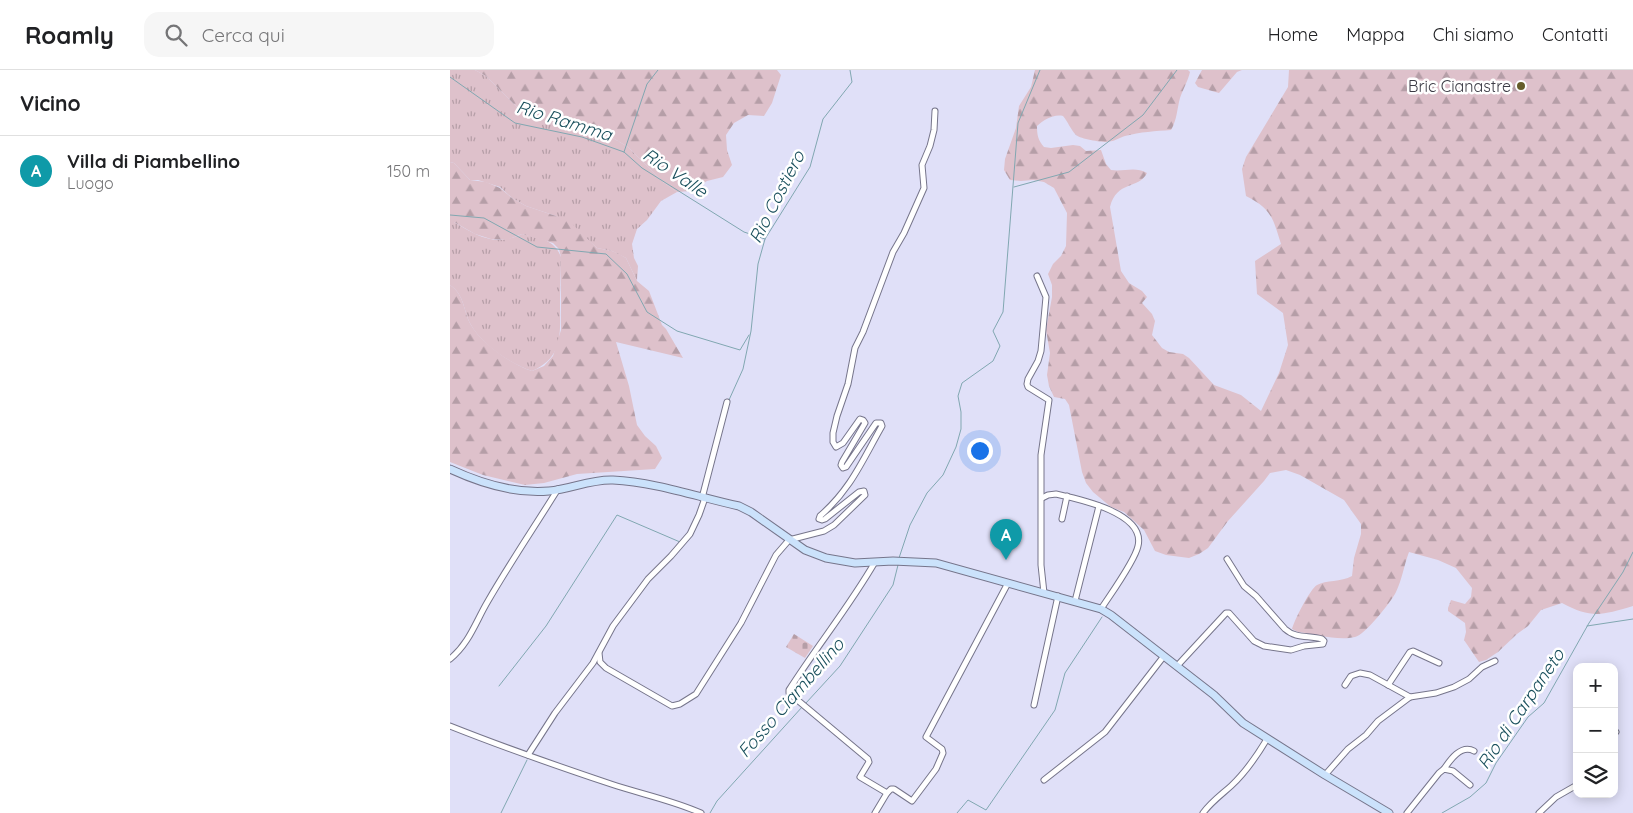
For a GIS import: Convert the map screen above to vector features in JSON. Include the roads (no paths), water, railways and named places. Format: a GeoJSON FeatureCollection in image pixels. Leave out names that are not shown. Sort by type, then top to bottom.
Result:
{"type":"FeatureCollection","features":[{"type":"Feature","properties":{"kind":"main road"},"geometry":{"type":"LineString","coordinates":[[450,469],[491,484],[526,490],[548,491],[593,481],[620,481],[645,485],[739,506],[751,512],[806,550],[826,558],[855,563],[898,561],[936,563],[1075,600],[1101,609],[1214,695],[1243,723],[1389,813]]}},
{"type":"Feature","properties":{"kind":"street"},"geometry":{"type":"LineString","coordinates":[[598,653],[600,662],[613,672],[672,706],[680,704],[696,694],[741,623],[776,555],[790,540],[824,531],[834,525],[865,495],[864,491],[859,492],[825,519],[819,519],[851,483],[882,426],[881,423],[876,423],[846,467],[843,468],[842,462],[865,423],[860,419],[843,443],[836,447],[833,442],[833,433],[837,416],[848,384],[855,348],[863,332],[893,252],[904,233],[924,188],[922,165],[934,130],[935,111]]}},
{"type":"Feature","properties":{"kind":"street"},"geometry":{"type":"LineString","coordinates":[[1037,276],[1046,297],[1044,325],[1040,355],[1027,384],[1048,400],[1041,455],[1041,555],[1044,593]]}},
{"type":"Feature","properties":{"kind":"street"},"geometry":{"type":"LineString","coordinates":[[528,756],[550,720],[593,663],[613,626],[642,587],[690,534],[699,515],[728,402]]}},
{"type":"Feature","properties":{"kind":"street"},"geometry":{"type":"LineString","coordinates":[[450,659],[459,652],[467,641],[488,602],[558,489]]}},
{"type":"Feature","properties":{"kind":"street"},"geometry":{"type":"LineString","coordinates":[[1042,498],[1056,494],[1067,496],[1118,513],[1134,527],[1139,536],[1139,545],[1132,559],[1101,609]]}},
{"type":"Feature","properties":{"kind":"street"},"geometry":{"type":"LineString","coordinates":[[1062,518],[1067,496]]}},
{"type":"Feature","properties":{"kind":"street"},"geometry":{"type":"LineString","coordinates":[[1075,600],[1099,506]]}},
{"type":"Feature","properties":{"kind":"street"},"geometry":{"type":"LineString","coordinates":[[1177,666],[1226,613],[1229,613],[1254,641],[1264,646],[1291,650],[1304,646],[1323,644],[1324,641],[1322,639],[1296,636],[1285,630],[1256,596],[1244,586],[1227,559]]}},
{"type":"Feature","properties":{"kind":"street"},"geometry":{"type":"LineString","coordinates":[[875,562],[860,588],[789,690],[789,693],[868,759],[869,762],[860,777],[887,793]]}},
{"type":"Feature","properties":{"kind":"street"},"geometry":{"type":"LineString","coordinates":[[875,813],[891,789],[912,801],[936,769],[944,753],[942,749],[926,737],[1008,583]]}},
{"type":"Feature","properties":{"kind":"street"},"geometry":{"type":"LineString","coordinates":[[1034,705],[1058,596]]}},
{"type":"Feature","properties":{"kind":"street"},"geometry":{"type":"LineString","coordinates":[[1388,685],[1410,652],[1413,651],[1439,663]]}},
{"type":"Feature","properties":{"kind":"street"},"geometry":{"type":"LineString","coordinates":[[1044,780],[1105,732],[1164,656]]}},
{"type":"Feature","properties":{"kind":"street"},"geometry":{"type":"LineString","coordinates":[[1325,775],[1348,749],[1366,735],[1378,721],[1410,698],[1454,687],[1469,679],[1482,667],[1495,661]]}},
{"type":"Feature","properties":{"kind":"street"},"geometry":{"type":"LineString","coordinates":[[1345,685],[1351,676],[1364,673],[1410,698]]}},
{"type":"Feature","properties":{"kind":"street"},"geometry":{"type":"LineString","coordinates":[[450,726],[496,745],[612,784],[678,803],[702,813]]}},
{"type":"Feature","properties":{"kind":"street"},"geometry":{"type":"LineString","coordinates":[[1203,813],[1210,803],[1232,785],[1259,752],[1267,739]]}},
{"type":"Feature","properties":{"kind":"street"},"geometry":{"type":"LineString","coordinates":[[1407,813],[1450,760],[1463,750],[1470,749],[1474,751]]}},
{"type":"Feature","properties":{"kind":"street"},"geometry":{"type":"LineString","coordinates":[[1444,769],[1453,771],[1470,785]]}},
{"type":"Feature","properties":{"kind":"street"},"geometry":{"type":"LineString","coordinates":[[1539,813],[1556,797],[1573,786]]}},
{"type":"Feature","properties":{"kind":"waterway","name":"Rio Valle"},"geometry":{"type":"LineString","coordinates":[[624,152],[647,84],[658,70]]}},
{"type":"Feature","properties":{"kind":"waterway","name":"Rio Costiero"},"geometry":{"type":"LineString","coordinates":[[729,400],[743,369],[751,331],[758,264],[765,239],[810,167],[823,119],[852,82],[850,70]]}},
{"type":"Feature","properties":{"kind":"waterway","name":"Fosso Ciambellino"},"geometry":{"type":"LineString","coordinates":[[899,558],[910,525],[927,493],[943,475],[956,447],[961,429],[961,412],[958,396],[962,383],[993,361],[1000,346],[993,331],[1003,312],[1018,123],[1040,70]]}},
{"type":"Feature","properties":{"kind":"waterway"},"geometry":{"type":"LineString","coordinates":[[1014,187],[1069,172],[1143,115],[1177,70]]}},
{"type":"Feature","properties":{"kind":"waterway","name":"Rio Ramma"},"geometry":{"type":"LineString","coordinates":[[450,77],[515,123],[582,137],[624,152],[642,168],[744,232],[765,239]]}},
{"type":"Feature","properties":{"kind":"waterway"},"geometry":{"type":"LineString","coordinates":[[450,215],[484,218],[537,247],[606,254],[627,274],[647,312],[677,331],[740,350],[749,335]]}},
{"type":"Feature","properties":{"kind":"waterway"},"geometry":{"type":"LineString","coordinates":[[499,686],[546,626],[617,515],[680,542]]}},
{"type":"Feature","properties":{"kind":"waterway","name":"Rio di Carpaneto"},"geometry":{"type":"LineString","coordinates":[[1442,813],[1470,797],[1486,783],[1496,763],[1528,717],[1544,703],[1589,623],[1623,572],[1633,552]]}},
{"type":"Feature","properties":{"kind":"waterway","name":"Fosso Ciambellino"},"geometry":{"type":"LineString","coordinates":[[806,703],[840,666],[893,585],[898,565]]}},
{"type":"Feature","properties":{"kind":"waterway"},"geometry":{"type":"LineString","coordinates":[[957,813],[968,800],[986,810],[1055,710],[1065,673],[1102,617]]}},
{"type":"Feature","properties":{"kind":"waterway"},"geometry":{"type":"LineString","coordinates":[[1587,626],[1633,619]]}},
{"type":"Feature","properties":{"kind":"waterway","name":"Fosso Ciambellino"},"geometry":{"type":"LineString","coordinates":[[710,813],[717,801],[803,706]]}},
{"type":"Feature","properties":{"kind":"waterway"},"geometry":{"type":"LineString","coordinates":[[501,813],[527,760]]}},
{"type":"Feature","properties":{"kind":"place","name":"Bric Cianastre"},"geometry":{"type":"Point","coordinates":[1521,86]}},
{"type":"Feature","properties":{"kind":"place","name":"Villa di Piambellino"},"geometry":{"type":"Point","coordinates":[1006,560]}}]}
